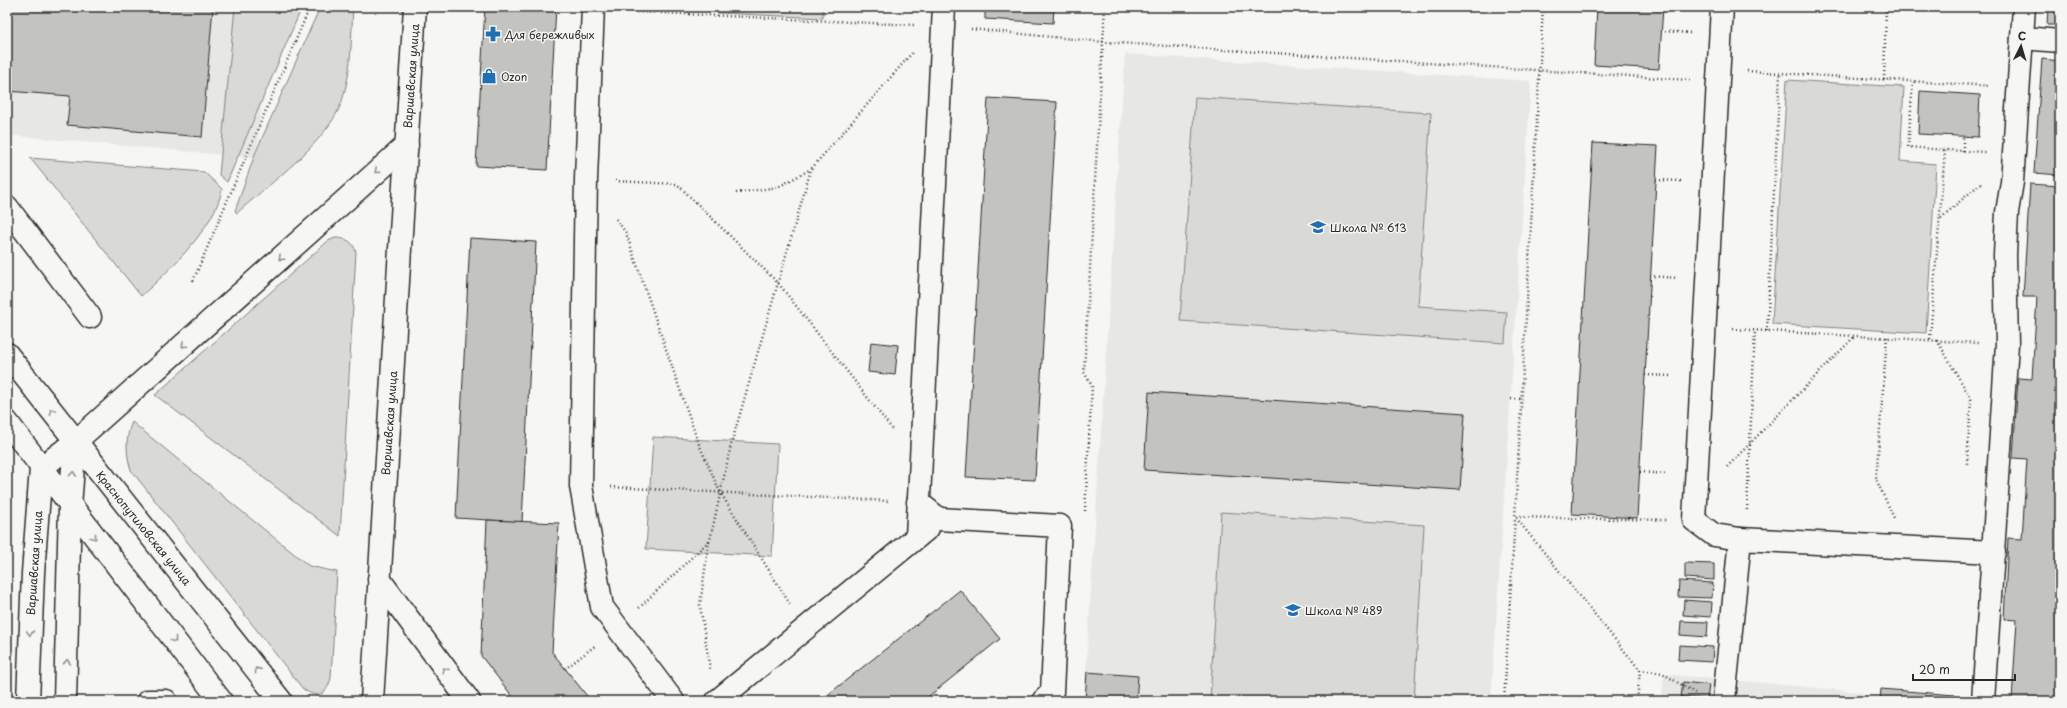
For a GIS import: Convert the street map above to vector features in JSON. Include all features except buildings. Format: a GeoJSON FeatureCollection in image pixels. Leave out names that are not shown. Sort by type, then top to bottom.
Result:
{"type":"FeatureCollection","features":[{"type":"Feature","properties":{"kind":"street","name":"Варшавская улица"},"geometry":{"type":"LineString","coordinates":[[372,701],[415,7]]}},
{"type":"Feature","properties":{"kind":"street"},"geometry":{"type":"LineString","coordinates":[[1722,7],[1694,520],[1714,535],[1740,539],[1994,552]]}},
{"type":"Feature","properties":{"kind":"street"},"geometry":{"type":"LineString","coordinates":[[1983,701],[2007,344],[2005,255],[2007,212],[2012,182],[2024,7]]}},
{"type":"Feature","properties":{"kind":"street"},"geometry":{"type":"LineString","coordinates":[[603,9],[586,180],[581,486],[602,607],[673,701]]}},
{"type":"Feature","properties":{"kind":"street"},"geometry":{"type":"LineString","coordinates":[[917,537],[943,17]]}},
{"type":"Feature","properties":{"kind":"street"},"geometry":{"type":"LineString","coordinates":[[2022,38],[2060,41]]}},
{"type":"Feature","properties":{"kind":"street","name":"Варшавская улица"},"geometry":{"type":"LineString","coordinates":[[28,701],[33,573],[41,468],[75,442],[406,145]]}},
{"type":"Feature","properties":{"kind":"street"},"geometry":{"type":"LineString","coordinates":[[7,207],[90,317]]}},
{"type":"Feature","properties":{"kind":"street","name":"Краснопутиловская улица"},"geometry":{"type":"LineString","coordinates":[[7,354],[75,442],[282,701]]}},
{"type":"Feature","properties":{"kind":"street"},"geometry":{"type":"LineString","coordinates":[[7,422],[221,701]]}},
{"type":"Feature","properties":{"kind":"street"},"geometry":{"type":"LineString","coordinates":[[65,701],[70,506],[75,442]]}},
{"type":"Feature","properties":{"kind":"street"},"geometry":{"type":"LineString","coordinates":[[918,502],[939,519],[1060,526],[1052,692],[1043,701]]}},
{"type":"Feature","properties":{"kind":"street"},"geometry":{"type":"LineString","coordinates":[[717,701],[939,519]]}},
{"type":"Feature","properties":{"kind":"street"},"geometry":{"type":"LineString","coordinates":[[1724,701],[1740,539]]}},
{"type":"Feature","properties":{"kind":"street"},"geometry":{"type":"LineString","coordinates":[[379,579],[469,701]]}},
{"type":"Feature","properties":{"kind":"street"},"geometry":{"type":"LineString","coordinates":[[148,701],[166,701]]}},
{"type":"Feature","properties":{"kind":"path"},"geometry":{"type":"LineString","coordinates":[[193,281],[310,7]]}},
{"type":"Feature","properties":{"kind":"path"},"geometry":{"type":"LineString","coordinates":[[650,12],[652,7]]}},
{"type":"Feature","properties":{"kind":"path"},"geometry":{"type":"LineString","coordinates":[[1084,372],[1105,7]]}},
{"type":"Feature","properties":{"kind":"path"},"geometry":{"type":"LineString","coordinates":[[1504,701],[1516,517],[1521,399],[1543,7]]}},
{"type":"Feature","properties":{"kind":"path"},"geometry":{"type":"LineString","coordinates":[[1884,80],[1886,7]]}},
{"type":"Feature","properties":{"kind":"path"},"geometry":{"type":"LineString","coordinates":[[603,9],[920,26]]}},
{"type":"Feature","properties":{"kind":"path"},"geometry":{"type":"LineString","coordinates":[[943,17],[1104,42],[1719,82]]}},
{"type":"Feature","properties":{"kind":"path"},"geometry":{"type":"LineString","coordinates":[[736,193],[778,187],[811,169],[914,50]]}},
{"type":"Feature","properties":{"kind":"path"},"geometry":{"type":"LineString","coordinates":[[1754,72],[1994,86]]}},
{"type":"Feature","properties":{"kind":"path"},"geometry":{"type":"LineString","coordinates":[[1767,331],[1780,73]]}},
{"type":"Feature","properties":{"kind":"path"},"geometry":{"type":"LineString","coordinates":[[1913,82],[1908,147],[2014,153]]}},
{"type":"Feature","properties":{"kind":"path"},"geometry":{"type":"LineString","coordinates":[[1963,136],[1963,151]]}},
{"type":"Feature","properties":{"kind":"path"},"geometry":{"type":"LineString","coordinates":[[1930,339],[1945,150]]}},
{"type":"Feature","properties":{"kind":"path"},"geometry":{"type":"LineString","coordinates":[[710,672],[700,605],[710,540],[731,445],[779,284],[811,169]]}},
{"type":"Feature","properties":{"kind":"path"},"geometry":{"type":"LineString","coordinates":[[586,180],[677,184],[779,284],[920,464]]}},
{"type":"Feature","properties":{"kind":"path"},"geometry":{"type":"LineString","coordinates":[[1940,219],[1983,182],[2012,182]]}},
{"type":"Feature","properties":{"kind":"path"},"geometry":{"type":"LineString","coordinates":[[613,215],[626,233],[698,442],[720,492],[805,628]]}},
{"type":"Feature","properties":{"kind":"path"},"geometry":{"type":"LineString","coordinates":[[1727,329],[1930,339],[1979,343]]}},
{"type":"Feature","properties":{"kind":"path"},"geometry":{"type":"LineString","coordinates":[[1747,513],[1755,330]]}},
{"type":"Feature","properties":{"kind":"path"},"geometry":{"type":"LineString","coordinates":[[1722,471],[1855,336]]}},
{"type":"Feature","properties":{"kind":"path"},"geometry":{"type":"LineString","coordinates":[[1887,337],[1876,479],[1894,515]]}},
{"type":"Feature","properties":{"kind":"path"},"geometry":{"type":"LineString","coordinates":[[1937,340],[1971,399],[1967,470]]}},
{"type":"Feature","properties":{"kind":"path"},"geometry":{"type":"LineString","coordinates":[[1511,399],[1521,399]]}},
{"type":"Feature","properties":{"kind":"path"},"geometry":{"type":"LineString","coordinates":[[581,486],[918,502]]}},
{"type":"Feature","properties":{"kind":"path"},"geometry":{"type":"LineString","coordinates":[[1516,517],[1694,520]]}},
{"type":"Feature","properties":{"kind":"path"},"geometry":{"type":"LineString","coordinates":[[1516,517],[1640,670],[1662,673],[1701,697]]}},
{"type":"Feature","properties":{"kind":"path"},"geometry":{"type":"LineString","coordinates":[[565,669],[617,628],[710,540]]}},
{"type":"Feature","properties":{"kind":"path"},"geometry":{"type":"LineString","coordinates":[[1637,701],[1640,670]]}},
{"type":"Feature","properties":{"kind":"shaded area"},"geometry":{"type":"Polygon","coordinates":[[[7,7],[269,7],[257,158],[7,135],[7,7]]]}},
{"type":"Feature","properties":{"kind":"shaded area"},"geometry":{"type":"Polygon","coordinates":[[[235,7],[302,7],[227,182],[219,175],[235,7]]]}},
{"type":"Feature","properties":{"kind":"shaded area"},"geometry":{"type":"Polygon","coordinates":[[[320,7],[353,7],[348,78],[342,101],[335,116],[325,131],[312,146],[237,213],[235,211],[255,154],[320,7]]]}},
{"type":"Feature","properties":{"kind":"shaded area"},"geometry":{"type":"Polygon","coordinates":[[[719,7],[823,7],[823,18],[718,13],[719,7]]]}},
{"type":"Feature","properties":{"kind":"shaded area","name":"Школа № 613"},"geometry":{"type":"Polygon","coordinates":[[[1125,54],[1531,81],[1491,701],[1084,701],[1125,54]]]}},
{"type":"Feature","properties":{"kind":"shaded area"},"geometry":{"type":"Polygon","coordinates":[[[1787,80],[1904,87],[1900,161],[1936,164],[1926,333],[1772,324],[1787,80]]]}},
{"type":"Feature","properties":{"kind":"shaded area"},"geometry":{"type":"Polygon","coordinates":[[[1195,97],[1431,113],[1418,306],[1507,312],[1505,343],[1180,321],[1195,97]]]}},
{"type":"Feature","properties":{"kind":"shaded area"},"geometry":{"type":"Polygon","coordinates":[[[30,158],[204,172],[222,189],[218,203],[211,218],[201,233],[165,274],[141,296],[30,158]]]}},
{"type":"Feature","properties":{"kind":"shaded area"},"geometry":{"type":"Polygon","coordinates":[[[335,238],[351,243],[356,252],[340,536],[155,395],[328,241],[335,238]]]}},
{"type":"Feature","properties":{"kind":"shaded area"},"geometry":{"type":"Polygon","coordinates":[[[132,422],[309,566],[337,572],[331,678],[324,692],[318,695],[303,689],[131,470],[128,458],[127,440],[132,422]]]}},
{"type":"Feature","properties":{"kind":"shaded area"},"geometry":{"type":"Polygon","coordinates":[[[653,437],[778,444],[772,556],[646,549],[653,437]]]}},
{"type":"Feature","properties":{"kind":"shaded area"},"geometry":{"type":"Polygon","coordinates":[[[1221,512],[1424,525],[1414,701],[1210,701],[1221,512]]]}},
{"type":"Feature","properties":{"kind":"shaded area"},"geometry":{"type":"Polygon","coordinates":[[[1664,674],[1862,692],[1861,701],[1662,701],[1664,674]]]}},
{"type":"Feature","properties":{"kind":"place","name":"Для бережливых"},"geometry":{"type":"Point","coordinates":[493,34]}},
{"type":"Feature","properties":{"kind":"place","name":"Ozon"},"geometry":{"type":"Point","coordinates":[489,76]}},
{"type":"Feature","properties":{"kind":"place","name":"Школа № 613"},"geometry":{"type":"Point","coordinates":[1318,227]}},
{"type":"Feature","properties":{"kind":"place","name":"Школа № 489"},"geometry":{"type":"Point","coordinates":[1293,610]}}]}
